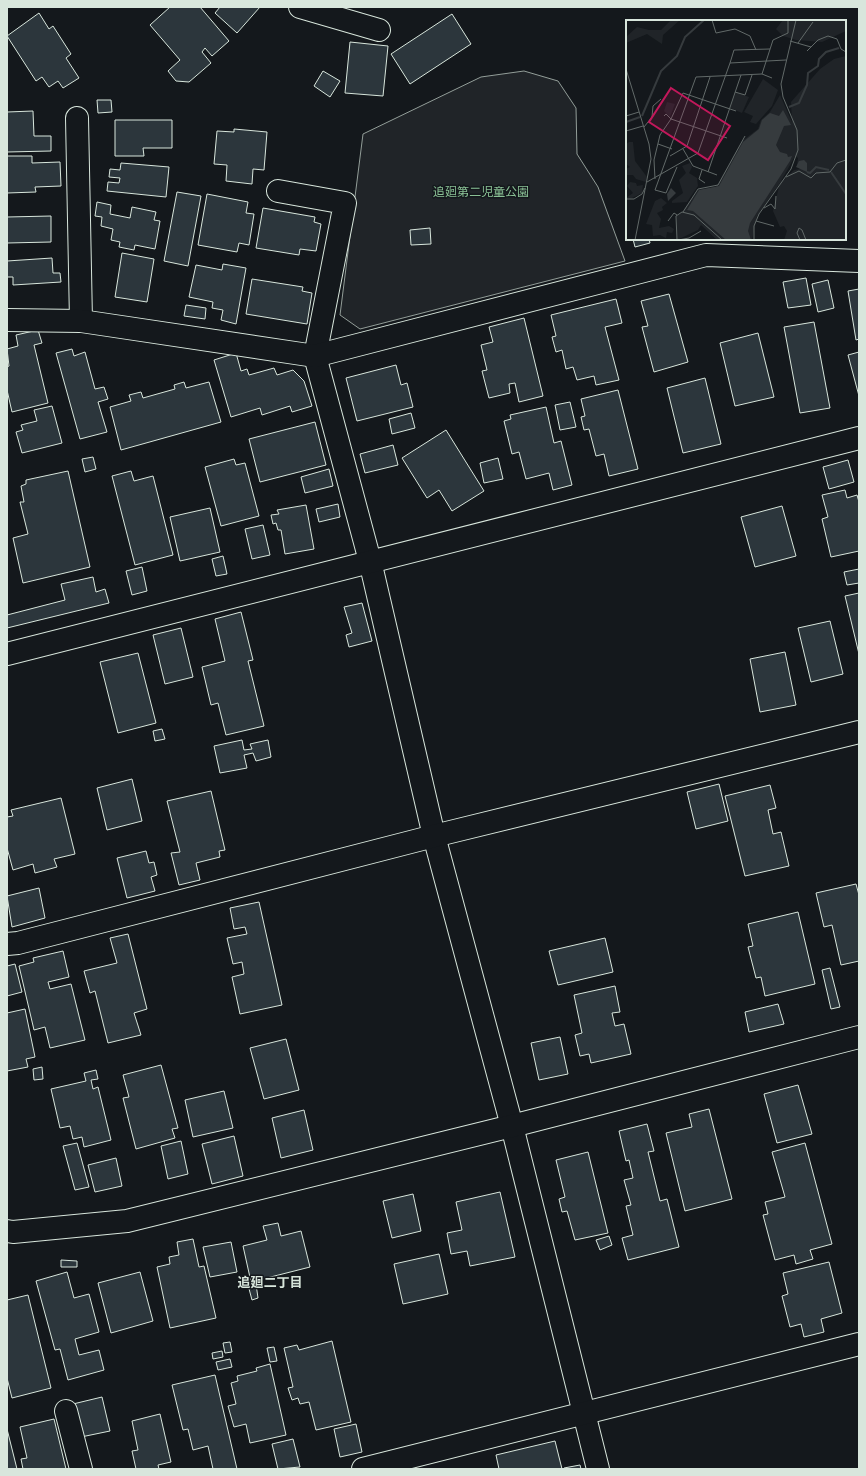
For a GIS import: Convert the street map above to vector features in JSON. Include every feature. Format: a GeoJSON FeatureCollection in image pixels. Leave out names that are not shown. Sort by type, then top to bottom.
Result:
{"type":"FeatureCollection","features":[{"type":"Feature","properties":{"kind":"street"},"geometry":{"type":"LineString","coordinates":[[300,7],[379,30]]}},
{"type":"Feature","properties":{"kind":"street"},"geometry":{"type":"LineString","coordinates":[[77,118],[81,321]]}},
{"type":"Feature","properties":{"kind":"street"},"geometry":{"type":"LineString","coordinates":[[278,191],[345,203],[315,356],[370,561],[434,836],[512,1126],[598,1469]]}},
{"type":"Feature","properties":{"kind":"street"},"geometry":{"type":"LineString","coordinates":[[7,320],[81,321],[315,356],[706,255],[859,261]]}},
{"type":"Feature","properties":{"kind":"street"},"geometry":{"type":"LineString","coordinates":[[7,654],[859,438]]}},
{"type":"Feature","properties":{"kind":"street"},"geometry":{"type":"LineString","coordinates":[[7,944],[18,943],[434,836],[859,732]]}},
{"type":"Feature","properties":{"kind":"street"},"geometry":{"type":"LineString","coordinates":[[7,1231],[13,1232],[127,1221],[512,1126],[859,1037]]}},
{"type":"Feature","properties":{"kind":"street"},"geometry":{"type":"LineString","coordinates":[[375,1467],[859,1344]]}},
{"type":"Feature","properties":{"kind":"street"},"geometry":{"type":"LineString","coordinates":[[66,1411],[81,1469]]}},
{"type":"Feature","properties":{"kind":"green space","name":"追廻第二児童公園"},"geometry":{"type":"Polygon","coordinates":[[[524,71],[558,81],[576,108],[577,154],[598,187],[625,261],[360,329],[340,315],[363,134],[481,77],[524,71]]]}},
{"type":"Feature","properties":{"kind":"building"},"geometry":{"type":"Polygon","coordinates":[[[170,7],[200,7],[229,41],[212,56],[205,48],[202,52],[211,63],[189,82],[176,81],[168,71],[180,60],[150,25],[170,7]]]}},
{"type":"Feature","properties":{"kind":"building"},"geometry":{"type":"Polygon","coordinates":[[[220,7],[260,7],[237,33],[215,13],[220,7]]]}},
{"type":"Feature","properties":{"kind":"building"},"geometry":{"type":"Polygon","coordinates":[[[39,13],[49,29],[53,26],[71,54],[66,58],[79,78],[63,88],[58,81],[49,87],[42,77],[36,81],[7,36],[39,13]]]}},
{"type":"Feature","properties":{"kind":"building"},"geometry":{"type":"Polygon","coordinates":[[[452,14],[471,44],[410,84],[391,54],[452,14]]]}},
{"type":"Feature","properties":{"kind":"building"},"geometry":{"type":"Polygon","coordinates":[[[350,42],[388,46],[383,96],[345,93],[350,42]]]}},
{"type":"Feature","properties":{"kind":"building"},"geometry":{"type":"Polygon","coordinates":[[[323,71],[340,81],[330,97],[314,86],[323,71]]]}},
{"type":"Feature","properties":{"kind":"building"},"geometry":{"type":"Polygon","coordinates":[[[97,100],[111,100],[112,112],[98,113],[97,100]]]}},
{"type":"Feature","properties":{"kind":"building"},"geometry":{"type":"Polygon","coordinates":[[[33,111],[34,136],[51,136],[51,151],[7,152],[7,112],[33,111]]]}},
{"type":"Feature","properties":{"kind":"building"},"geometry":{"type":"Polygon","coordinates":[[[115,120],[172,120],[172,148],[143,148],[144,156],[115,156],[115,120]]]}},
{"type":"Feature","properties":{"kind":"building"},"geometry":{"type":"Polygon","coordinates":[[[234,129],[267,132],[264,170],[253,169],[252,184],[226,181],[227,165],[214,164],[217,131],[234,132],[234,129]]]}},
{"type":"Feature","properties":{"kind":"building"},"geometry":{"type":"Polygon","coordinates":[[[7,156],[32,156],[32,163],[60,162],[61,186],[35,187],[36,192],[7,193],[7,156]]]}},
{"type":"Feature","properties":{"kind":"building"},"geometry":{"type":"Polygon","coordinates":[[[121,163],[169,167],[166,197],[107,191],[108,182],[119,183],[120,178],[109,177],[110,169],[120,170],[121,163]]]}},
{"type":"Feature","properties":{"kind":"building"},"geometry":{"type":"Polygon","coordinates":[[[177,192],[201,196],[188,266],[164,261],[177,192]]]}},
{"type":"Feature","properties":{"kind":"building"},"geometry":{"type":"Polygon","coordinates":[[[207,194],[248,202],[246,213],[254,214],[249,245],[239,243],[237,252],[198,245],[207,194]]]}},
{"type":"Feature","properties":{"kind":"building"},"geometry":{"type":"Polygon","coordinates":[[[97,202],[111,205],[110,214],[130,218],[132,207],[156,212],[154,220],[160,221],[155,249],[135,245],[134,250],[119,247],[120,242],[111,240],[113,229],[101,226],[102,217],[95,216],[97,202]]]}},
{"type":"Feature","properties":{"kind":"building"},"geometry":{"type":"Polygon","coordinates":[[[263,208],[315,217],[314,222],[321,224],[316,251],[300,249],[299,255],[256,248],[263,208]]]}},
{"type":"Feature","properties":{"kind":"building"},"geometry":{"type":"Polygon","coordinates":[[[51,216],[51,242],[7,243],[7,217],[51,216]]]}},
{"type":"Feature","properties":{"kind":"building"},"geometry":{"type":"Polygon","coordinates":[[[430,228],[431,244],[411,245],[410,230],[430,228]]]}},
{"type":"Feature","properties":{"kind":"building"},"geometry":{"type":"Polygon","coordinates":[[[633,240],[649,240],[650,243],[635,247],[633,240]]]}},
{"type":"Feature","properties":{"kind":"building"},"geometry":{"type":"Polygon","coordinates":[[[122,253],[154,259],[147,302],[115,297],[122,253]]]}},
{"type":"Feature","properties":{"kind":"building"},"geometry":{"type":"Polygon","coordinates":[[[52,258],[53,273],[60,273],[61,282],[13,285],[13,277],[7,277],[7,261],[52,258]]]}},
{"type":"Feature","properties":{"kind":"building"},"geometry":{"type":"Polygon","coordinates":[[[223,264],[246,268],[236,324],[221,320],[223,310],[212,308],[213,302],[189,297],[196,265],[222,270],[223,264]]]}},
{"type":"Feature","properties":{"kind":"building"},"geometry":{"type":"Polygon","coordinates":[[[806,278],[811,305],[788,308],[783,282],[806,278]]]}},
{"type":"Feature","properties":{"kind":"building"},"geometry":{"type":"Polygon","coordinates":[[[252,279],[303,287],[302,291],[312,293],[307,324],[246,314],[252,279]]]}},
{"type":"Feature","properties":{"kind":"building"},"geometry":{"type":"Polygon","coordinates":[[[828,280],[834,308],[818,312],[812,284],[828,280]]]}},
{"type":"Feature","properties":{"kind":"building"},"geometry":{"type":"Polygon","coordinates":[[[859,289],[859,339],[856,340],[848,291],[859,289]]]}},
{"type":"Feature","properties":{"kind":"building"},"geometry":{"type":"Polygon","coordinates":[[[669,294],[688,362],[654,372],[642,327],[648,326],[641,301],[669,294]]]}},
{"type":"Feature","properties":{"kind":"building"},"geometry":{"type":"Polygon","coordinates":[[[616,299],[622,323],[605,327],[619,380],[596,385],[594,376],[577,380],[573,367],[566,369],[562,350],[556,352],[552,337],[556,336],[551,315],[616,299]]]}},
{"type":"Feature","properties":{"kind":"building"},"geometry":{"type":"Polygon","coordinates":[[[186,305],[206,308],[205,319],[184,316],[186,305]]]}},
{"type":"Feature","properties":{"kind":"building"},"geometry":{"type":"Polygon","coordinates":[[[524,318],[543,396],[519,402],[515,383],[509,384],[510,393],[489,398],[482,371],[487,370],[481,345],[493,342],[489,327],[524,318]]]}},
{"type":"Feature","properties":{"kind":"building"},"geometry":{"type":"Polygon","coordinates":[[[814,322],[830,408],[800,413],[784,327],[814,322]]]}},
{"type":"Feature","properties":{"kind":"building"},"geometry":{"type":"Polygon","coordinates":[[[38,330],[42,343],[34,345],[48,403],[12,412],[7,390],[7,367],[9,366],[7,349],[18,346],[16,335],[38,330]]]}},
{"type":"Feature","properties":{"kind":"building"},"geometry":{"type":"Polygon","coordinates":[[[758,333],[774,397],[735,406],[720,343],[758,333]]]}},
{"type":"Feature","properties":{"kind":"building"},"geometry":{"type":"Polygon","coordinates":[[[72,349],[74,356],[85,352],[95,389],[104,387],[108,399],[98,402],[107,432],[80,439],[56,353],[72,349]]]}},
{"type":"Feature","properties":{"kind":"building"},"geometry":{"type":"Polygon","coordinates":[[[859,352],[859,396],[848,355],[859,352]]]}},
{"type":"Feature","properties":{"kind":"building"},"geometry":{"type":"Polygon","coordinates":[[[236,353],[241,371],[247,369],[249,375],[274,368],[277,375],[293,370],[304,381],[312,406],[292,412],[290,406],[262,415],[260,408],[231,417],[214,360],[236,353]]]}},
{"type":"Feature","properties":{"kind":"building"},"geometry":{"type":"Polygon","coordinates":[[[396,365],[401,385],[407,383],[413,407],[357,421],[346,378],[396,365]]]}},
{"type":"Feature","properties":{"kind":"building"},"geometry":{"type":"Polygon","coordinates":[[[705,378],[721,444],[683,453],[667,388],[705,378]]]}},
{"type":"Feature","properties":{"kind":"building"},"geometry":{"type":"Polygon","coordinates":[[[184,382],[186,388],[209,382],[221,422],[121,450],[110,407],[131,401],[129,395],[141,392],[143,398],[175,389],[174,385],[184,382]]]}},
{"type":"Feature","properties":{"kind":"building"},"geometry":{"type":"Polygon","coordinates":[[[618,390],[638,469],[609,476],[604,454],[596,456],[589,429],[584,430],[581,417],[585,416],[581,399],[618,390]]]}},
{"type":"Feature","properties":{"kind":"building"},"geometry":{"type":"Polygon","coordinates":[[[570,402],[576,427],[560,430],[555,405],[570,402]]]}},
{"type":"Feature","properties":{"kind":"building"},"geometry":{"type":"Polygon","coordinates":[[[52,406],[62,443],[22,453],[16,432],[23,430],[21,425],[37,421],[34,410],[52,406]]]}},
{"type":"Feature","properties":{"kind":"building"},"geometry":{"type":"Polygon","coordinates":[[[546,407],[554,443],[561,441],[572,485],[553,490],[549,473],[526,479],[519,452],[512,454],[504,421],[511,419],[510,415],[546,407]]]}},
{"type":"Feature","properties":{"kind":"building"},"geometry":{"type":"Polygon","coordinates":[[[411,413],[415,428],[392,434],[389,419],[411,413]]]}},
{"type":"Feature","properties":{"kind":"building"},"geometry":{"type":"Polygon","coordinates":[[[315,422],[326,465],[260,482],[249,439],[315,422]]]}},
{"type":"Feature","properties":{"kind":"building"},"geometry":{"type":"Polygon","coordinates":[[[446,430],[484,491],[452,511],[439,490],[427,498],[402,458],[446,430]]]}},
{"type":"Feature","properties":{"kind":"building"},"geometry":{"type":"Polygon","coordinates":[[[393,445],[398,465],[365,473],[360,454],[393,445]]]}},
{"type":"Feature","properties":{"kind":"building"},"geometry":{"type":"Polygon","coordinates":[[[93,457],[96,469],[85,472],[82,459],[93,457]]]}},
{"type":"Feature","properties":{"kind":"building"},"geometry":{"type":"Polygon","coordinates":[[[498,458],[503,479],[484,483],[480,463],[498,458]]]}},
{"type":"Feature","properties":{"kind":"building"},"geometry":{"type":"Polygon","coordinates":[[[234,459],[236,465],[245,463],[259,516],[221,526],[205,467],[234,459]]]}},
{"type":"Feature","properties":{"kind":"building"},"geometry":{"type":"Polygon","coordinates":[[[848,460],[854,482],[829,489],[823,467],[848,460]]]}},
{"type":"Feature","properties":{"kind":"building"},"geometry":{"type":"Polygon","coordinates":[[[329,469],[333,486],[305,493],[301,477],[329,469]]]}},
{"type":"Feature","properties":{"kind":"building"},"geometry":{"type":"Polygon","coordinates":[[[68,471],[90,567],[23,583],[13,538],[28,534],[20,502],[24,502],[21,486],[26,484],[26,480],[68,471]]]}},
{"type":"Feature","properties":{"kind":"building"},"geometry":{"type":"Polygon","coordinates":[[[131,471],[134,481],[153,476],[173,555],[135,565],[112,476],[131,471]]]}},
{"type":"Feature","properties":{"kind":"building"},"geometry":{"type":"Polygon","coordinates":[[[845,490],[847,498],[857,495],[859,502],[859,551],[831,557],[822,519],[828,517],[822,495],[845,490]]]}},
{"type":"Feature","properties":{"kind":"building"},"geometry":{"type":"Polygon","coordinates":[[[338,504],[340,517],[319,522],[316,509],[338,504]]]}},
{"type":"Feature","properties":{"kind":"building"},"geometry":{"type":"Polygon","coordinates":[[[306,505],[314,549],[285,554],[281,530],[278,530],[276,523],[273,524],[271,515],[279,514],[277,510],[306,505]]]}},
{"type":"Feature","properties":{"kind":"building"},"geometry":{"type":"Polygon","coordinates":[[[782,506],[796,556],[755,567],[741,517],[782,506]]]}},
{"type":"Feature","properties":{"kind":"building"},"geometry":{"type":"Polygon","coordinates":[[[210,508],[220,552],[180,561],[170,517],[210,508]]]}},
{"type":"Feature","properties":{"kind":"building"},"geometry":{"type":"Polygon","coordinates":[[[263,525],[270,555],[252,559],[245,529],[263,525]]]}},
{"type":"Feature","properties":{"kind":"building"},"geometry":{"type":"Polygon","coordinates":[[[223,556],[227,574],[216,576],[212,559],[223,556]]]}},
{"type":"Feature","properties":{"kind":"building"},"geometry":{"type":"Polygon","coordinates":[[[142,567],[147,591],[132,595],[126,571],[142,567]]]}},
{"type":"Feature","properties":{"kind":"building"},"geometry":{"type":"Polygon","coordinates":[[[859,569],[859,583],[847,585],[844,572],[859,569]]]}},
{"type":"Feature","properties":{"kind":"building"},"geometry":{"type":"Polygon","coordinates":[[[93,577],[96,592],[105,589],[109,603],[7,628],[7,615],[65,600],[61,584],[93,577]]]}},
{"type":"Feature","properties":{"kind":"building"},"geometry":{"type":"Polygon","coordinates":[[[859,593],[859,654],[845,596],[859,593]]]}},
{"type":"Feature","properties":{"kind":"building"},"geometry":{"type":"Polygon","coordinates":[[[362,603],[372,641],[349,647],[346,635],[352,633],[344,607],[362,603]]]}},
{"type":"Feature","properties":{"kind":"building"},"geometry":{"type":"Polygon","coordinates":[[[241,612],[253,660],[248,661],[264,726],[226,735],[218,703],[211,705],[202,667],[225,661],[215,619],[241,612]]]}},
{"type":"Feature","properties":{"kind":"building"},"geometry":{"type":"Polygon","coordinates":[[[830,621],[843,674],[811,682],[798,628],[830,621]]]}},
{"type":"Feature","properties":{"kind":"building"},"geometry":{"type":"Polygon","coordinates":[[[181,628],[193,677],[165,684],[153,635],[181,628]]]}},
{"type":"Feature","properties":{"kind":"building"},"geometry":{"type":"Polygon","coordinates":[[[785,652],[796,705],[760,712],[750,659],[785,652]]]}},
{"type":"Feature","properties":{"kind":"building"},"geometry":{"type":"Polygon","coordinates":[[[138,653],[156,723],[118,733],[100,662],[138,653]]]}},
{"type":"Feature","properties":{"kind":"building"},"geometry":{"type":"Polygon","coordinates":[[[162,729],[165,739],[155,741],[153,731],[162,729]]]}},
{"type":"Feature","properties":{"kind":"building"},"geometry":{"type":"Polygon","coordinates":[[[242,740],[244,750],[252,749],[250,744],[268,740],[271,757],[256,761],[253,753],[244,755],[247,768],[220,773],[214,746],[242,740]]]}},
{"type":"Feature","properties":{"kind":"building"},"geometry":{"type":"Polygon","coordinates":[[[132,779],[142,821],[107,830],[97,788],[132,779]]]}},
{"type":"Feature","properties":{"kind":"building"},"geometry":{"type":"Polygon","coordinates":[[[719,784],[728,821],[696,829],[687,792],[719,784]]]}},
{"type":"Feature","properties":{"kind":"building"},"geometry":{"type":"Polygon","coordinates":[[[770,785],[776,808],[768,810],[773,834],[781,832],[789,866],[745,876],[725,796],[770,785]]]}},
{"type":"Feature","properties":{"kind":"building"},"geometry":{"type":"Polygon","coordinates":[[[211,791],[225,850],[219,851],[220,857],[196,863],[200,880],[179,885],[171,853],[180,852],[167,801],[211,791]]]}},
{"type":"Feature","properties":{"kind":"building"},"geometry":{"type":"Polygon","coordinates":[[[61,798],[75,854],[54,859],[57,867],[35,873],[33,864],[13,870],[7,848],[7,817],[13,816],[11,810],[61,798]]]}},
{"type":"Feature","properties":{"kind":"building"},"geometry":{"type":"Polygon","coordinates":[[[146,851],[149,863],[154,862],[157,875],[151,877],[155,891],[127,898],[117,858],[146,851]]]}},
{"type":"Feature","properties":{"kind":"building"},"geometry":{"type":"Polygon","coordinates":[[[856,884],[859,895],[859,961],[841,965],[832,925],[824,927],[816,893],[856,884]]]}},
{"type":"Feature","properties":{"kind":"building"},"geometry":{"type":"Polygon","coordinates":[[[39,888],[45,918],[12,927],[7,896],[39,888]]]}},
{"type":"Feature","properties":{"kind":"building"},"geometry":{"type":"Polygon","coordinates":[[[259,902],[282,1005],[240,1014],[232,977],[244,974],[242,962],[233,964],[227,938],[247,934],[245,927],[234,929],[230,908],[259,902]]]}},
{"type":"Feature","properties":{"kind":"building"},"geometry":{"type":"Polygon","coordinates":[[[798,912],[815,984],[765,996],[761,977],[756,978],[748,947],[753,946],[748,924],[798,912]]]}},
{"type":"Feature","properties":{"kind":"building"},"geometry":{"type":"Polygon","coordinates":[[[128,934],[147,1009],[134,1013],[141,1035],[108,1043],[95,991],[90,993],[84,971],[117,963],[110,938],[128,934]]]}},
{"type":"Feature","properties":{"kind":"building"},"geometry":{"type":"Polygon","coordinates":[[[605,938],[613,972],[558,985],[549,951],[605,938]]]}},
{"type":"Feature","properties":{"kind":"building"},"geometry":{"type":"Polygon","coordinates":[[[63,951],[69,977],[48,982],[50,989],[71,984],[85,1040],[50,1048],[45,1027],[34,1030],[19,966],[34,962],[33,958],[63,951]]]}},
{"type":"Feature","properties":{"kind":"building"},"geometry":{"type":"Polygon","coordinates":[[[15,964],[22,992],[7,996],[7,966],[15,964]]]}},
{"type":"Feature","properties":{"kind":"building"},"geometry":{"type":"Polygon","coordinates":[[[830,968],[840,1007],[831,1009],[822,970],[830,968]]]}},
{"type":"Feature","properties":{"kind":"building"},"geometry":{"type":"Polygon","coordinates":[[[615,986],[620,1012],[612,1013],[615,1026],[624,1024],[631,1054],[591,1063],[589,1054],[580,1056],[575,1035],[582,1033],[574,995],[615,986]]]}},
{"type":"Feature","properties":{"kind":"building"},"geometry":{"type":"Polygon","coordinates":[[[778,1004],[784,1024],[749,1032],[745,1012],[778,1004]]]}},
{"type":"Feature","properties":{"kind":"building"},"geometry":{"type":"Polygon","coordinates":[[[25,1009],[35,1057],[26,1059],[28,1067],[7,1071],[7,1013],[25,1009]]]}},
{"type":"Feature","properties":{"kind":"building"},"geometry":{"type":"Polygon","coordinates":[[[560,1037],[568,1074],[539,1080],[531,1043],[560,1037]]]}},
{"type":"Feature","properties":{"kind":"building"},"geometry":{"type":"Polygon","coordinates":[[[286,1039],[299,1090],[264,1099],[250,1048],[286,1039]]]}},
{"type":"Feature","properties":{"kind":"building"},"geometry":{"type":"Polygon","coordinates":[[[161,1065],[178,1128],[172,1129],[175,1138],[136,1149],[123,1098],[129,1097],[123,1075],[161,1065]]]}},
{"type":"Feature","properties":{"kind":"building"},"geometry":{"type":"Polygon","coordinates":[[[42,1067],[43,1079],[34,1080],[33,1069],[42,1067]]]}},
{"type":"Feature","properties":{"kind":"building"},"geometry":{"type":"Polygon","coordinates":[[[96,1070],[98,1079],[91,1080],[93,1089],[98,1087],[111,1140],[84,1147],[82,1137],[73,1139],[70,1126],[60,1128],[51,1089],[86,1081],[84,1073],[96,1070]]]}},
{"type":"Feature","properties":{"kind":"building"},"geometry":{"type":"Polygon","coordinates":[[[798,1085],[812,1134],[777,1143],[764,1094],[798,1085]]]}},
{"type":"Feature","properties":{"kind":"building"},"geometry":{"type":"Polygon","coordinates":[[[224,1091],[233,1128],[193,1137],[185,1100],[224,1091]]]}},
{"type":"Feature","properties":{"kind":"building"},"geometry":{"type":"Polygon","coordinates":[[[709,1109],[732,1199],[685,1211],[666,1133],[692,1127],[689,1114],[709,1109]]]}},
{"type":"Feature","properties":{"kind":"building"},"geometry":{"type":"Polygon","coordinates":[[[304,1110],[313,1150],[281,1158],[272,1118],[304,1110]]]}},
{"type":"Feature","properties":{"kind":"building"},"geometry":{"type":"Polygon","coordinates":[[[647,1124],[654,1151],[648,1152],[660,1201],[667,1199],[679,1247],[628,1260],[622,1238],[633,1235],[626,1206],[631,1205],[624,1180],[633,1178],[629,1160],[626,1161],[619,1131],[647,1124]]]}},
{"type":"Feature","properties":{"kind":"building"},"geometry":{"type":"Polygon","coordinates":[[[234,1136],[243,1176],[212,1184],[202,1144],[234,1136]]]}},
{"type":"Feature","properties":{"kind":"building"},"geometry":{"type":"Polygon","coordinates":[[[181,1141],[188,1174],[168,1179],[161,1146],[181,1141]]]}},
{"type":"Feature","properties":{"kind":"building"},"geometry":{"type":"Polygon","coordinates":[[[77,1143],[89,1187],[75,1190],[63,1146],[77,1143]]]}},
{"type":"Feature","properties":{"kind":"building"},"geometry":{"type":"Polygon","coordinates":[[[805,1143],[832,1244],[810,1250],[813,1259],[796,1264],[794,1255],[775,1260],[763,1215],[768,1214],[765,1202],[785,1197],[772,1152],[805,1143]]]}},
{"type":"Feature","properties":{"kind":"building"},"geometry":{"type":"Polygon","coordinates":[[[588,1152],[608,1233],[575,1240],[567,1211],[562,1212],[559,1199],[565,1197],[556,1160],[588,1152]]]}},
{"type":"Feature","properties":{"kind":"building"},"geometry":{"type":"Polygon","coordinates":[[[116,1158],[122,1186],[95,1192],[88,1165],[116,1158]]]}},
{"type":"Feature","properties":{"kind":"building"},"geometry":{"type":"Polygon","coordinates":[[[500,1192],[515,1257],[470,1266],[467,1251],[451,1254],[447,1233],[462,1230],[456,1202],[500,1192]]]}},
{"type":"Feature","properties":{"kind":"building"},"geometry":{"type":"Polygon","coordinates":[[[413,1194],[421,1231],[392,1238],[383,1201],[413,1194]]]}},
{"type":"Feature","properties":{"kind":"building"},"geometry":{"type":"Polygon","coordinates":[[[278,1223],[281,1236],[301,1231],[310,1267],[251,1282],[243,1246],[267,1240],[263,1226],[278,1223]]]}},
{"type":"Feature","properties":{"kind":"building"},"geometry":{"type":"Polygon","coordinates":[[[609,1236],[612,1245],[600,1250],[596,1240],[609,1236]]]}},
{"type":"Feature","properties":{"kind":"building"},"geometry":{"type":"Polygon","coordinates":[[[193,1239],[199,1267],[204,1266],[216,1318],[170,1328],[157,1267],[170,1264],[169,1257],[179,1255],[177,1242],[193,1239]]]}},
{"type":"Feature","properties":{"kind":"building"},"geometry":{"type":"Polygon","coordinates":[[[231,1242],[237,1272],[210,1277],[203,1247],[231,1242]]]}},
{"type":"Feature","properties":{"kind":"building"},"geometry":{"type":"Polygon","coordinates":[[[439,1254],[448,1294],[403,1304],[394,1264],[439,1254]]]}},
{"type":"Feature","properties":{"kind":"building"},"geometry":{"type":"Polygon","coordinates":[[[61,1260],[77,1261],[77,1267],[61,1267],[61,1260]]]}},
{"type":"Feature","properties":{"kind":"building"},"geometry":{"type":"Polygon","coordinates":[[[829,1262],[842,1313],[821,1319],[824,1332],[804,1337],[801,1324],[790,1327],[782,1296],[788,1294],[783,1273],[829,1262]]]}},
{"type":"Feature","properties":{"kind":"building"},"geometry":{"type":"Polygon","coordinates":[[[67,1272],[74,1298],[89,1294],[99,1332],[75,1339],[79,1355],[99,1350],[104,1370],[68,1380],[60,1349],[55,1350],[36,1281],[67,1272]]]}},
{"type":"Feature","properties":{"kind":"building"},"geometry":{"type":"Polygon","coordinates":[[[140,1272],[153,1321],[111,1333],[98,1283],[140,1272]]]}},
{"type":"Feature","properties":{"kind":"building"},"geometry":{"type":"Polygon","coordinates":[[[256,1284],[258,1298],[252,1300],[248,1285],[256,1284]]]}},
{"type":"Feature","properties":{"kind":"building"},"geometry":{"type":"Polygon","coordinates":[[[28,1295],[51,1388],[12,1398],[7,1378],[7,1300],[28,1295]]]}},
{"type":"Feature","properties":{"kind":"building"},"geometry":{"type":"Polygon","coordinates":[[[332,1341],[351,1422],[316,1430],[309,1402],[300,1404],[298,1398],[292,1400],[288,1388],[293,1387],[284,1348],[297,1345],[299,1350],[332,1341]]]}},
{"type":"Feature","properties":{"kind":"building"},"geometry":{"type":"Polygon","coordinates":[[[230,1342],[232,1352],[225,1353],[223,1343],[230,1342]]]}},
{"type":"Feature","properties":{"kind":"building"},"geometry":{"type":"Polygon","coordinates":[[[274,1347],[277,1361],[270,1362],[267,1348],[274,1347]]]}},
{"type":"Feature","properties":{"kind":"building"},"geometry":{"type":"Polygon","coordinates":[[[222,1351],[223,1357],[213,1359],[212,1353],[222,1351]]]}},
{"type":"Feature","properties":{"kind":"building"},"geometry":{"type":"Polygon","coordinates":[[[230,1359],[232,1367],[218,1370],[216,1362],[230,1359]]]}},
{"type":"Feature","properties":{"kind":"building"},"geometry":{"type":"Polygon","coordinates":[[[270,1364],[286,1435],[250,1443],[246,1424],[234,1427],[228,1406],[236,1404],[231,1383],[238,1381],[237,1376],[257,1371],[256,1368],[270,1364]]]}},
{"type":"Feature","properties":{"kind":"building"},"geometry":{"type":"Polygon","coordinates":[[[215,1375],[237,1469],[213,1469],[208,1446],[193,1450],[188,1429],[183,1430],[172,1385],[215,1375]]]}},
{"type":"Feature","properties":{"kind":"building"},"geometry":{"type":"Polygon","coordinates":[[[102,1397],[110,1431],[81,1437],[73,1404],[102,1397]]]}},
{"type":"Feature","properties":{"kind":"building"},"geometry":{"type":"Polygon","coordinates":[[[160,1414],[171,1462],[158,1465],[159,1469],[136,1469],[132,1451],[138,1450],[132,1421],[160,1414]]]}},
{"type":"Feature","properties":{"kind":"building"},"geometry":{"type":"Polygon","coordinates":[[[54,1419],[66,1469],[23,1469],[21,1459],[27,1458],[20,1427],[54,1419]]]}},
{"type":"Feature","properties":{"kind":"building"},"geometry":{"type":"Polygon","coordinates":[[[356,1424],[362,1452],[340,1457],[334,1429],[356,1424]]]}},
{"type":"Feature","properties":{"kind":"building"},"geometry":{"type":"Polygon","coordinates":[[[7,1429],[17,1469],[7,1469],[7,1429]]]}},
{"type":"Feature","properties":{"kind":"building"},"geometry":{"type":"Polygon","coordinates":[[[293,1439],[300,1467],[278,1469],[272,1444],[293,1439]]]}},
{"type":"Feature","properties":{"kind":"building"},"geometry":{"type":"Polygon","coordinates":[[[555,1441],[562,1469],[499,1469],[496,1455],[555,1441]]]}},
{"type":"Feature","properties":{"kind":"building"},"geometry":{"type":"Polygon","coordinates":[[[580,1465],[581,1469],[564,1469],[564,1468],[580,1465]]]}},
{"type":"Feature","properties":{"kind":"district","name":"追廻二丁目"},"geometry":{"type":"Point","coordinates":[270,1282]}}]}
